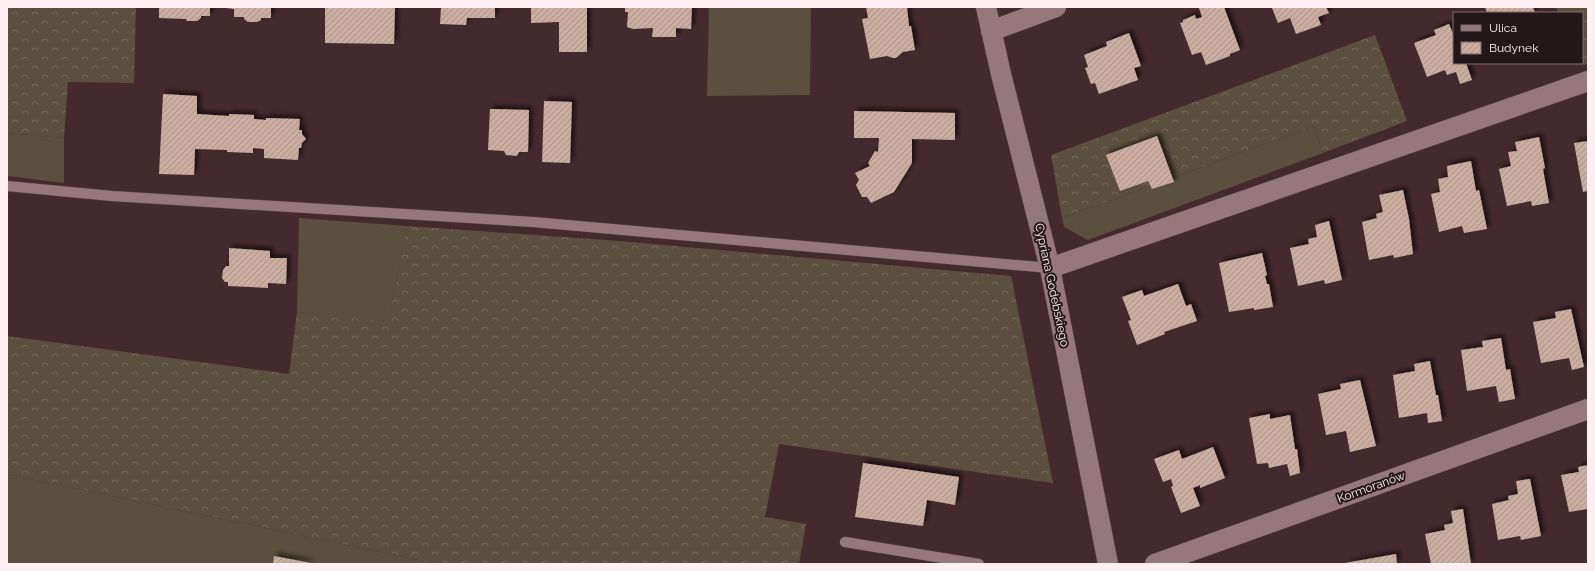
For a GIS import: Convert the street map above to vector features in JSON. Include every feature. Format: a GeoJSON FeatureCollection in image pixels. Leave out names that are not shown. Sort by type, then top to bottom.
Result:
{"type":"FeatureCollection","features":[{"type":"Feature","properties":{"kind":"street","name":"Cypriana Godebskiego"},"geometry":{"type":"LineString","coordinates":[[986,7],[1050,268],[1108,564]]}},
{"type":"Feature","properties":{"kind":"street"},"geometry":{"type":"LineString","coordinates":[[991,31],[1056,7]]}},
{"type":"Feature","properties":{"kind":"street"},"geometry":{"type":"LineString","coordinates":[[1050,268],[1588,81]]}},
{"type":"Feature","properties":{"kind":"street","name":"Kormoranów"},"geometry":{"type":"LineString","coordinates":[[1155,564],[1588,409]]}},
{"type":"Feature","properties":{"kind":"lane"},"geometry":{"type":"LineString","coordinates":[[7,186],[112,196],[533,222],[1050,268]]}},
{"type":"Feature","properties":{"kind":"lane"},"geometry":{"type":"LineString","coordinates":[[845,542],[978,564]]}},
{"type":"Feature","properties":{"kind":"green space"},"geometry":{"type":"Polygon","coordinates":[[[7,7],[136,7],[134,83],[68,82],[64,138],[7,133],[7,7]]]}},
{"type":"Feature","properties":{"kind":"green space"},"geometry":{"type":"Polygon","coordinates":[[[709,7],[811,7],[810,95],[707,96],[709,7]]]}},
{"type":"Feature","properties":{"kind":"green space"},"geometry":{"type":"Polygon","coordinates":[[[1556,7],[1588,7],[1588,63],[1585,65],[1583,64],[1583,12],[1558,12],[1556,7]]]}},
{"type":"Feature","properties":{"kind":"green space"},"geometry":{"type":"Polygon","coordinates":[[[1375,35],[1407,121],[1323,153],[1314,126],[1062,218],[1051,155],[1375,35]]]}},
{"type":"Feature","properties":{"kind":"green space"},"geometry":{"type":"Polygon","coordinates":[[[1314,126],[1323,153],[1088,240],[1064,227],[1062,218],[1314,126]]]}},
{"type":"Feature","properties":{"kind":"green space"},"geometry":{"type":"Polygon","coordinates":[[[7,133],[64,138],[64,183],[7,176],[7,133]]]}},
{"type":"Feature","properties":{"kind":"green space"},"geometry":{"type":"Polygon","coordinates":[[[299,218],[407,226],[388,323],[297,312],[299,218]]]}},
{"type":"Feature","properties":{"kind":"green space"},"geometry":{"type":"Polygon","coordinates":[[[407,226],[620,241],[1011,276],[1053,483],[779,444],[765,517],[806,524],[799,564],[438,564],[7,474],[7,336],[289,374],[297,312],[388,322],[407,226]]]}},
{"type":"Feature","properties":{"kind":"green space"},"geometry":{"type":"Polygon","coordinates":[[[7,474],[438,564],[7,564],[7,474]]]}},
{"type":"Feature","properties":{"kind":"building"},"geometry":{"type":"Polygon","coordinates":[[[159,7],[210,7],[210,16],[201,16],[201,18],[197,21],[159,18],[159,7]]]}},
{"type":"Feature","properties":{"kind":"building"},"geometry":{"type":"Polygon","coordinates":[[[226,7],[271,7],[271,18],[261,18],[261,20],[257,22],[248,22],[244,19],[244,17],[234,17],[234,9],[226,7]]]}},
{"type":"Feature","properties":{"kind":"building"},"geometry":{"type":"Polygon","coordinates":[[[325,7],[395,7],[394,44],[325,43],[325,7]]]}},
{"type":"Feature","properties":{"kind":"building"},"geometry":{"type":"Polygon","coordinates":[[[441,7],[495,7],[495,18],[467,18],[466,25],[440,24],[441,7]]]}},
{"type":"Feature","properties":{"kind":"building"},"geometry":{"type":"Polygon","coordinates":[[[531,7],[587,7],[587,52],[559,52],[559,22],[531,23],[531,7]]]}},
{"type":"Feature","properties":{"kind":"building"},"geometry":{"type":"Polygon","coordinates":[[[625,7],[692,7],[691,29],[676,28],[676,37],[652,37],[653,28],[633,29],[627,27],[628,12],[625,12],[625,7]]]}},
{"type":"Feature","properties":{"kind":"building"},"geometry":{"type":"Polygon","coordinates":[[[866,7],[907,7],[909,26],[911,26],[915,50],[903,52],[896,58],[887,56],[870,59],[862,19],[868,18],[866,7]]]}},
{"type":"Feature","properties":{"kind":"building"},"geometry":{"type":"Polygon","coordinates":[[[1224,7],[1240,50],[1230,54],[1230,56],[1206,65],[1201,52],[1192,55],[1180,23],[1183,22],[1183,20],[1195,15],[1196,19],[1202,17],[1199,8],[1224,7]]]}},
{"type":"Feature","properties":{"kind":"building"},"geometry":{"type":"Polygon","coordinates":[[[1326,7],[1329,13],[1318,17],[1321,25],[1296,34],[1290,18],[1278,23],[1272,8],[1326,7]]]}},
{"type":"Feature","properties":{"kind":"building"},"geometry":{"type":"Polygon","coordinates":[[[1485,7],[1533,7],[1535,12],[1487,12],[1485,7]]]}},
{"type":"Feature","properties":{"kind":"building"},"geometry":{"type":"Polygon","coordinates":[[[1449,24],[1453,34],[1453,64],[1466,64],[1472,80],[1460,84],[1456,72],[1447,75],[1445,70],[1427,77],[1414,43],[1436,35],[1434,30],[1449,24]]]}},
{"type":"Feature","properties":{"kind":"building"},"geometry":{"type":"Polygon","coordinates":[[[1129,33],[1141,66],[1134,68],[1138,80],[1099,94],[1095,83],[1091,84],[1085,68],[1088,67],[1084,55],[1107,46],[1106,42],[1129,33]]]}},
{"type":"Feature","properties":{"kind":"building"},"geometry":{"type":"Polygon","coordinates":[[[163,94],[197,96],[197,114],[229,116],[229,114],[254,115],[254,119],[266,120],[266,118],[300,119],[299,130],[302,130],[302,134],[306,139],[302,143],[301,148],[299,148],[298,160],[264,158],[264,149],[253,148],[253,153],[227,152],[227,150],[195,149],[194,175],[159,174],[163,94]]]}},
{"type":"Feature","properties":{"kind":"building"},"geometry":{"type":"Polygon","coordinates":[[[544,101],[572,102],[570,163],[542,162],[544,101]]]}},
{"type":"Feature","properties":{"kind":"building"},"geometry":{"type":"Polygon","coordinates":[[[490,109],[529,110],[528,152],[519,152],[517,156],[506,155],[504,151],[488,150],[490,109]]]}},
{"type":"Feature","properties":{"kind":"building"},"geometry":{"type":"Polygon","coordinates":[[[854,111],[955,113],[955,140],[912,139],[912,163],[894,192],[871,203],[867,197],[862,197],[856,185],[859,180],[855,173],[870,166],[868,163],[875,151],[878,152],[879,138],[854,138],[854,111]]]}},
{"type":"Feature","properties":{"kind":"building"},"geometry":{"type":"Polygon","coordinates":[[[1157,136],[1174,182],[1152,189],[1148,181],[1120,191],[1106,155],[1157,136]]]}},
{"type":"Feature","properties":{"kind":"building"},"geometry":{"type":"Polygon","coordinates":[[[1539,137],[1545,168],[1543,169],[1549,203],[1532,206],[1531,201],[1507,206],[1499,169],[1511,166],[1508,152],[1517,151],[1515,142],[1539,137]]]}},
{"type":"Feature","properties":{"kind":"building"},"geometry":{"type":"Polygon","coordinates":[[[1588,141],[1588,191],[1583,192],[1574,143],[1588,141]]]}},
{"type":"Feature","properties":{"kind":"building"},"geometry":{"type":"Polygon","coordinates":[[[1471,161],[1476,191],[1479,190],[1487,229],[1464,233],[1462,226],[1439,232],[1431,194],[1440,192],[1438,179],[1448,177],[1447,166],[1471,161]]]}},
{"type":"Feature","properties":{"kind":"building"},"geometry":{"type":"Polygon","coordinates":[[[1403,190],[1409,219],[1413,254],[1394,258],[1393,255],[1369,260],[1362,222],[1377,218],[1376,214],[1383,212],[1379,195],[1403,190]]]}},
{"type":"Feature","properties":{"kind":"building"},"geometry":{"type":"Polygon","coordinates":[[[1329,221],[1342,280],[1325,284],[1324,280],[1298,286],[1290,248],[1309,244],[1308,239],[1317,237],[1315,225],[1329,221]]]}},
{"type":"Feature","properties":{"kind":"building"},"geometry":{"type":"Polygon","coordinates":[[[229,248],[270,251],[270,258],[287,258],[286,284],[268,283],[268,288],[228,286],[228,282],[225,282],[222,278],[223,270],[226,266],[229,266],[229,248]]]}},
{"type":"Feature","properties":{"kind":"building"},"geometry":{"type":"Polygon","coordinates":[[[1262,253],[1267,275],[1265,276],[1267,284],[1269,284],[1273,307],[1229,312],[1219,263],[1262,253]]]}},
{"type":"Feature","properties":{"kind":"building"},"geometry":{"type":"Polygon","coordinates":[[[1178,284],[1186,306],[1191,304],[1197,321],[1164,332],[1165,334],[1137,345],[1128,321],[1131,320],[1122,297],[1142,290],[1144,296],[1178,284]]]}},
{"type":"Feature","properties":{"kind":"building"},"geometry":{"type":"Polygon","coordinates":[[[1571,309],[1584,367],[1572,370],[1569,358],[1541,363],[1533,322],[1556,318],[1555,312],[1571,309]]]}},
{"type":"Feature","properties":{"kind":"building"},"geometry":{"type":"Polygon","coordinates":[[[1501,338],[1506,370],[1510,369],[1515,399],[1499,402],[1496,386],[1467,391],[1461,350],[1483,347],[1482,341],[1501,338]]]}},
{"type":"Feature","properties":{"kind":"building"},"geometry":{"type":"Polygon","coordinates":[[[1430,361],[1442,421],[1428,423],[1427,413],[1399,418],[1393,375],[1415,371],[1414,364],[1430,361]]]}},
{"type":"Feature","properties":{"kind":"building"},"geometry":{"type":"Polygon","coordinates":[[[1360,380],[1376,446],[1350,452],[1346,431],[1326,435],[1318,394],[1341,389],[1340,384],[1360,380]]]}},
{"type":"Feature","properties":{"kind":"building"},"geometry":{"type":"Polygon","coordinates":[[[1270,414],[1270,419],[1290,415],[1300,473],[1290,476],[1287,464],[1269,468],[1268,463],[1257,464],[1249,418],[1270,414]]]}},
{"type":"Feature","properties":{"kind":"building"},"geometry":{"type":"Polygon","coordinates":[[[1213,447],[1225,478],[1200,488],[1200,485],[1193,488],[1200,506],[1181,513],[1171,487],[1173,486],[1171,479],[1163,482],[1154,459],[1179,450],[1182,459],[1213,447]]]}},
{"type":"Feature","properties":{"kind":"building"},"geometry":{"type":"Polygon","coordinates":[[[863,463],[959,477],[955,505],[927,500],[923,526],[855,517],[863,463]]]}},
{"type":"Feature","properties":{"kind":"building"},"geometry":{"type":"Polygon","coordinates":[[[1588,465],[1588,509],[1569,512],[1561,475],[1579,472],[1578,467],[1588,465]]]}},
{"type":"Feature","properties":{"kind":"building"},"geometry":{"type":"Polygon","coordinates":[[[1530,479],[1541,536],[1521,540],[1520,536],[1498,540],[1492,504],[1509,500],[1508,496],[1518,494],[1516,481],[1530,479]]]}},
{"type":"Feature","properties":{"kind":"building"},"geometry":{"type":"Polygon","coordinates":[[[1463,509],[1471,564],[1431,564],[1425,534],[1445,530],[1444,525],[1453,523],[1451,511],[1463,509]]]}},
{"type":"Feature","properties":{"kind":"building"},"geometry":{"type":"Polygon","coordinates":[[[1396,554],[1397,564],[1345,563],[1396,554]]]}},
{"type":"Feature","properties":{"kind":"building"},"geometry":{"type":"Polygon","coordinates":[[[274,556],[311,563],[311,564],[273,564],[274,556]]]}}]}
